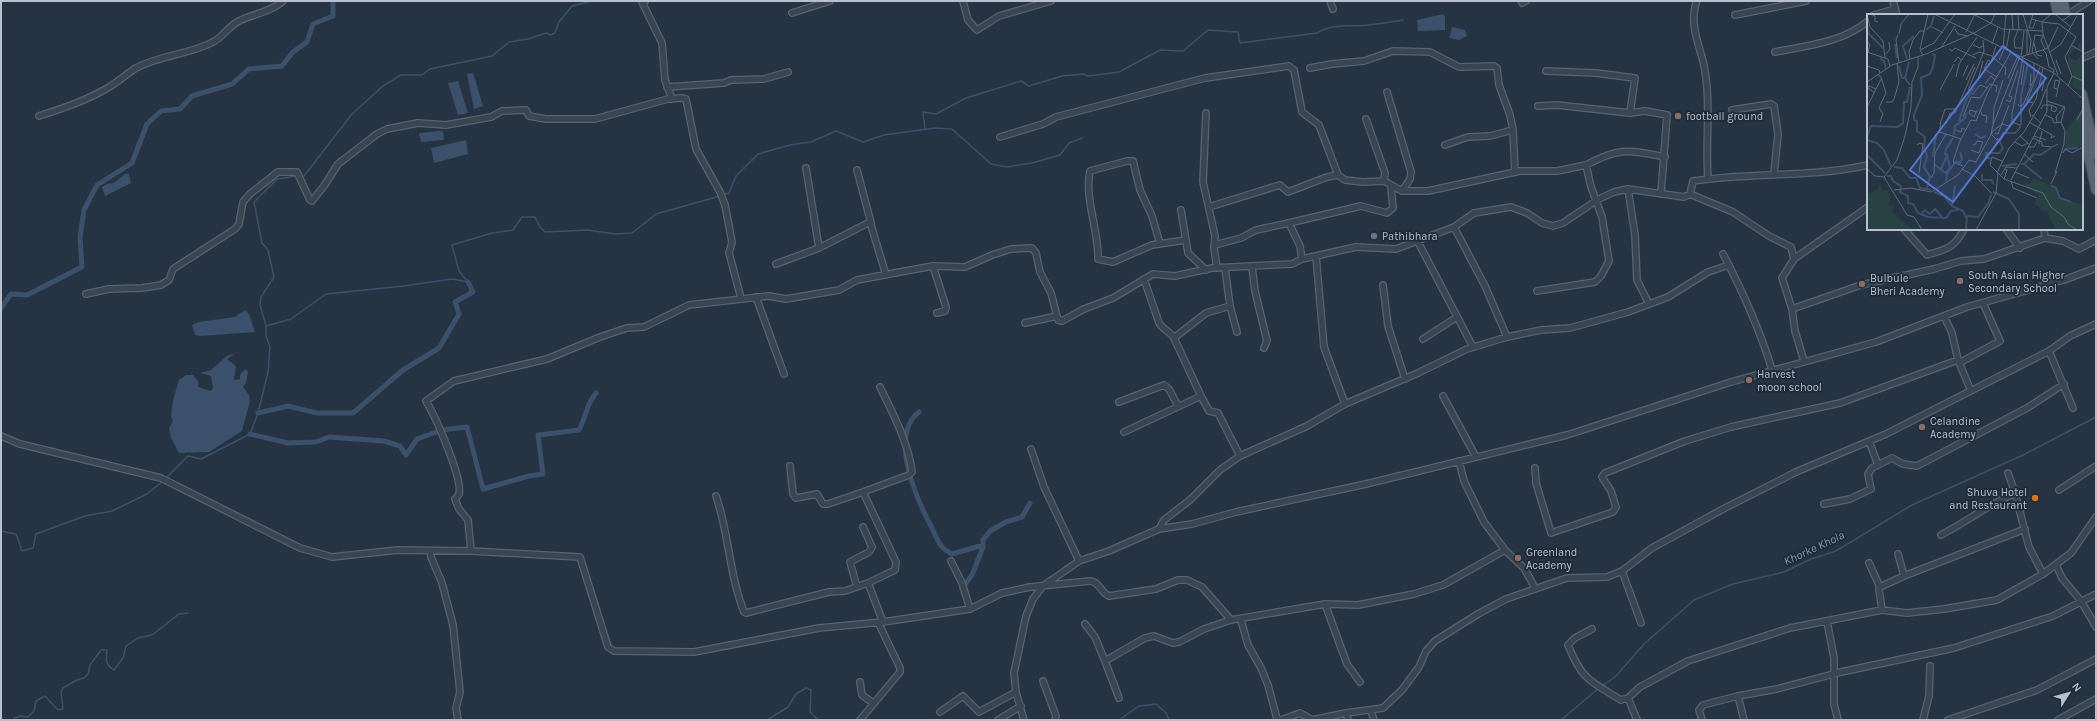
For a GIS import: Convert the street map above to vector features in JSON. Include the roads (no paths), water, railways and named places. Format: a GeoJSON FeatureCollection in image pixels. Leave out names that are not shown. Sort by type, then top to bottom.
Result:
{"type":"FeatureCollection","features":[{"type":"Feature","properties":{"kind":"main road"},"geometry":{"type":"LineString","coordinates":[[2055,1],[2058,14]]}},
{"type":"Feature","properties":{"kind":"main road"},"geometry":{"type":"LineString","coordinates":[[2063,1],[2066,14]]}},
{"type":"Feature","properties":{"kind":"main road"},"geometry":{"type":"LineString","coordinates":[[2083,107],[2085,132],[2096,190]]}},
{"type":"Feature","properties":{"kind":"main road"},"geometry":{"type":"LineString","coordinates":[[2085,132],[2096,155]]}},
{"type":"Feature","properties":{"kind":"street"},"geometry":{"type":"LineString","coordinates":[[39,116],[65,109],[90,98],[111,86],[136,68],[164,56],[211,44],[220,38],[237,21],[268,10],[283,1]]}},
{"type":"Feature","properties":{"kind":"street"},"geometry":{"type":"LineString","coordinates":[[645,1],[642,2],[664,48],[663,69],[667,87],[672,98]]}},
{"type":"Feature","properties":{"kind":"street"},"geometry":{"type":"LineString","coordinates":[[792,13],[830,1]]}},
{"type":"Feature","properties":{"kind":"street"},"geometry":{"type":"LineString","coordinates":[[963,1],[968,20],[977,30],[999,16],[1051,1]]}},
{"type":"Feature","properties":{"kind":"street"},"geometry":{"type":"LineString","coordinates":[[1025,1],[1026,5],[1032,6]]}},
{"type":"Feature","properties":{"kind":"street"},"geometry":{"type":"LineString","coordinates":[[1330,1],[1333,9]]}},
{"type":"Feature","properties":{"kind":"street"},"geometry":{"type":"LineString","coordinates":[[1697,1],[1694,30],[1707,85],[1706,156],[1708,178]]}},
{"type":"Feature","properties":{"kind":"street"},"geometry":{"type":"LineString","coordinates":[[1735,15],[1806,1]]}},
{"type":"Feature","properties":{"kind":"street"},"geometry":{"type":"LineString","coordinates":[[1893,1],[1897,14]]}},
{"type":"Feature","properties":{"kind":"street"},"geometry":{"type":"LineString","coordinates":[[2068,14],[2089,1]]}},
{"type":"Feature","properties":{"kind":"street"},"geometry":{"type":"LineString","coordinates":[[1878,14],[1895,9]]}},
{"type":"Feature","properties":{"kind":"street"},"geometry":{"type":"LineString","coordinates":[[1775,52],[1809,46],[1851,33],[1867,22]]}},
{"type":"Feature","properties":{"kind":"street"},"geometry":{"type":"LineString","coordinates":[[1310,68],[1364,61],[1393,51],[1430,52],[1459,67],[1494,66],[1497,68],[1499,86],[1510,115],[1513,130],[1515,172]]}},
{"type":"Feature","properties":{"kind":"street"},"geometry":{"type":"LineString","coordinates":[[2083,58],[2096,52]]}},
{"type":"Feature","properties":{"kind":"street"},"geometry":{"type":"LineString","coordinates":[[1000,137],[1042,124],[1056,117],[1205,78],[1289,66],[1294,70],[1302,112],[1319,124],[1338,175],[1345,180],[1363,182],[1384,181],[1391,187],[1402,191],[1428,192],[1515,172],[1538,169],[1557,171],[1586,165],[1608,154],[1622,151],[1665,157]]}},
{"type":"Feature","properties":{"kind":"street"},"geometry":{"type":"LineString","coordinates":[[1546,71],[1596,73],[1636,78],[1630,113]]}},
{"type":"Feature","properties":{"kind":"street"},"geometry":{"type":"LineString","coordinates":[[667,87],[724,83],[731,80],[764,79],[788,72]]}},
{"type":"Feature","properties":{"kind":"street"},"geometry":{"type":"LineString","coordinates":[[1387,92],[1411,172],[1410,179],[1402,191]]}},
{"type":"Feature","properties":{"kind":"street"},"geometry":{"type":"LineString","coordinates":[[86,294],[109,289],[142,288],[161,285],[169,280],[173,268],[235,229],[239,224],[243,202],[250,194],[278,172],[297,172],[310,200],[312,200],[324,186],[338,164],[377,134],[387,129],[418,123],[446,125],[491,117],[502,111],[515,110],[526,110],[529,116],[546,119],[595,119],[672,98],[682,98],[686,100],[696,149],[722,198],[732,242],[729,253],[741,298]]}},
{"type":"Feature","properties":{"kind":"street"},"geometry":{"type":"LineString","coordinates":[[1732,110],[1771,104],[1774,106],[1778,134],[1774,174]]}},
{"type":"Feature","properties":{"kind":"street"},"geometry":{"type":"LineString","coordinates":[[1538,106],[1558,105],[1630,113],[1645,111],[1667,115],[1661,194]]}},
{"type":"Feature","properties":{"kind":"street"},"geometry":{"type":"LineString","coordinates":[[1206,113],[1202,182],[1215,236],[1217,268]]}},
{"type":"Feature","properties":{"kind":"street"},"geometry":{"type":"LineString","coordinates":[[1366,119],[1385,173],[1384,181]]}},
{"type":"Feature","properties":{"kind":"street"},"geometry":{"type":"LineString","coordinates":[[1445,145],[1468,137],[1490,136],[1513,130]]}},
{"type":"Feature","properties":{"kind":"street"},"geometry":{"type":"LineString","coordinates":[[1160,244],[1152,216],[1140,190],[1133,161],[1127,161],[1090,171],[1090,195],[1098,242],[1098,260],[1113,262],[1142,248],[1186,240]]}},
{"type":"Feature","properties":{"kind":"street"},"geometry":{"type":"LineString","coordinates":[[1537,291],[1595,282],[1601,276],[1609,261],[1602,217],[1591,187],[1586,165]]}},
{"type":"Feature","properties":{"kind":"street"},"geometry":{"type":"LineString","coordinates":[[1690,194],[1693,181],[1708,178],[1774,174],[1798,175],[1867,165]]}},
{"type":"Feature","properties":{"kind":"street"},"geometry":{"type":"LineString","coordinates":[[806,168],[819,248]]}},
{"type":"Feature","properties":{"kind":"street"},"geometry":{"type":"LineString","coordinates":[[857,170],[886,275]]}},
{"type":"Feature","properties":{"kind":"street"},"geometry":{"type":"LineString","coordinates":[[1209,207],[1280,185],[1288,192],[1327,177],[1338,175]]}},
{"type":"Feature","properties":{"kind":"street"},"geometry":{"type":"LineString","coordinates":[[1215,246],[1241,238],[1256,230],[1361,206],[1387,213],[1393,208],[1391,187]]}},
{"type":"Feature","properties":{"kind":"street"},"geometry":{"type":"LineString","coordinates":[[1628,190],[1635,235],[1638,280],[1649,304]]}},
{"type":"Feature","properties":{"kind":"street"},"geometry":{"type":"LineString","coordinates":[[471,551],[468,520],[459,509],[456,499],[459,494],[459,483],[442,430],[426,401],[454,381],[547,359],[600,337],[627,328],[644,327],[688,305],[769,296],[786,299],[839,290],[857,280],[933,266],[965,267],[992,255],[1011,249],[1032,248],[1036,253],[1040,272],[1051,293],[1058,320],[1062,322],[1084,309],[1113,298],[1153,274],[1175,276],[1217,268],[1292,264],[1302,259],[1356,246],[1396,249],[1454,227],[1474,213],[1511,207],[1527,213],[1542,223],[1553,226],[1563,223],[1596,200],[1614,192],[1628,190],[1684,197],[1690,194],[1733,212],[1769,236],[1791,247],[1794,259]]}},
{"type":"Feature","properties":{"kind":"street"},"geometry":{"type":"LineString","coordinates":[[1804,361],[1795,331],[1792,309],[1782,278],[1794,259],[1867,208]]}},
{"type":"Feature","properties":{"kind":"street"},"geometry":{"type":"LineString","coordinates":[[1181,210],[1188,253],[1206,270]]}},
{"type":"Feature","properties":{"kind":"street"},"geometry":{"type":"LineString","coordinates":[[776,264],[819,248],[868,222],[871,223]]}},
{"type":"Feature","properties":{"kind":"street"},"geometry":{"type":"LineString","coordinates":[[1289,223],[1300,246],[1302,259]]}},
{"type":"Feature","properties":{"kind":"street"},"geometry":{"type":"LineString","coordinates":[[1454,227],[1485,286],[1507,337]]}},
{"type":"Feature","properties":{"kind":"street"},"geometry":{"type":"LineString","coordinates":[[1905,230],[1927,255],[1952,247],[1963,230]]}},
{"type":"Feature","properties":{"kind":"street"},"geometry":{"type":"LineString","coordinates":[[2007,230],[2020,248]]}},
{"type":"Feature","properties":{"kind":"street"},"geometry":{"type":"LineString","coordinates":[[2044,230],[2046,238]]}},
{"type":"Feature","properties":{"kind":"street"},"geometry":{"type":"LineString","coordinates":[[1792,309],[1861,285],[1934,269],[1961,260],[1984,259],[2046,238],[2063,241],[2079,249],[2096,240]]}},
{"type":"Feature","properties":{"kind":"street"},"geometry":{"type":"LineString","coordinates":[[1417,240],[1473,347]]}},
{"type":"Feature","properties":{"kind":"street"},"geometry":{"type":"LineString","coordinates":[[1723,254],[1744,295],[1764,342],[1772,370]]}},
{"type":"Feature","properties":{"kind":"street"},"geometry":{"type":"LineString","coordinates":[[1316,256],[1324,347],[1345,404]]}},
{"type":"Feature","properties":{"kind":"street"},"geometry":{"type":"LineString","coordinates":[[1159,529],[1164,520],[1190,500],[1220,470],[1240,456],[1308,426],[1345,404],[1405,379],[1473,347],[1507,337],[1541,330],[1570,328],[1628,312],[1668,297],[1708,272],[1729,265]]}},
{"type":"Feature","properties":{"kind":"street"},"geometry":{"type":"LineString","coordinates":[[933,266],[946,307],[945,311],[937,313]]}},
{"type":"Feature","properties":{"kind":"street"},"geometry":{"type":"LineString","coordinates":[[1252,267],[1255,291],[1267,341],[1264,348]]}},
{"type":"Feature","properties":{"kind":"street"},"geometry":{"type":"LineString","coordinates":[[1225,268],[1230,306],[1237,332]]}},
{"type":"Feature","properties":{"kind":"street"},"geometry":{"type":"LineString","coordinates":[[1024,720],[1016,692],[1014,673],[1026,616],[1033,599],[1043,586],[1079,562],[1109,551],[1159,529],[1192,524],[1459,462],[1567,435],[1772,370],[1876,342],[1944,316],[1983,303],[2064,280],[2096,268]]}},
{"type":"Feature","properties":{"kind":"street"},"geometry":{"type":"LineString","coordinates":[[1144,279],[1159,323],[1163,328],[1170,332],[1174,338],[1201,396],[1209,410],[1218,413],[1240,456]]}},
{"type":"Feature","properties":{"kind":"street"},"geometry":{"type":"LineString","coordinates":[[1383,285],[1388,326],[1405,379]]}},
{"type":"Feature","properties":{"kind":"street"},"geometry":{"type":"LineString","coordinates":[[756,297],[784,374]]}},
{"type":"Feature","properties":{"kind":"street"},"geometry":{"type":"LineString","coordinates":[[1535,468],[1536,484],[1551,533],[1613,512],[1616,507],[1611,491],[1602,477],[1605,473],[1685,441],[1731,427],[1840,403],[1958,361],[2000,341],[1983,303]]}},
{"type":"Feature","properties":{"kind":"street"},"geometry":{"type":"LineString","coordinates":[[1174,338],[1206,313],[1230,306]]}},
{"type":"Feature","properties":{"kind":"street"},"geometry":{"type":"LineString","coordinates":[[1025,323],[1057,316]]}},
{"type":"Feature","properties":{"kind":"street"},"geometry":{"type":"LineString","coordinates":[[1944,316],[1952,333],[1958,361],[1971,391]]}},
{"type":"Feature","properties":{"kind":"street"},"geometry":{"type":"LineString","coordinates":[[1423,339],[1457,317]]}},
{"type":"Feature","properties":{"kind":"street"},"geometry":{"type":"LineString","coordinates":[[1241,620],[1248,645],[1261,668],[1277,719],[1281,720],[1300,714],[1312,720],[1346,713],[1371,711],[1383,708],[1402,690],[1419,667],[1426,651],[1435,641],[1478,614],[1535,588],[1567,578],[1607,577],[1622,571],[1652,548],[1725,508],[1796,472],[1869,441],[1971,391],[2049,351],[2070,336],[2096,324]]}},
{"type":"Feature","properties":{"kind":"street"},"geometry":{"type":"LineString","coordinates":[[2049,351],[2073,408]]}},
{"type":"Feature","properties":{"kind":"street"},"geometry":{"type":"LineString","coordinates":[[1824,504],[1850,499],[1871,489],[1868,474],[1872,468],[1892,458],[1903,464],[1917,466],[2027,408],[2064,384]]}},
{"type":"Feature","properties":{"kind":"street"},"geometry":{"type":"LineString","coordinates":[[1119,402],[1164,385],[1169,389],[1178,406]]}},
{"type":"Feature","properties":{"kind":"street"},"geometry":{"type":"LineString","coordinates":[[790,466],[793,494],[796,498],[817,494],[824,504],[828,504],[909,475],[912,472],[910,458],[898,423],[880,387]]}},
{"type":"Feature","properties":{"kind":"street"},"geometry":{"type":"LineString","coordinates":[[1124,432],[1201,396]]}},
{"type":"Feature","properties":{"kind":"street"},"geometry":{"type":"LineString","coordinates":[[1443,396],[1476,457]]}},
{"type":"Feature","properties":{"kind":"street"},"geometry":{"type":"LineString","coordinates":[[1,436],[28,446],[161,478],[300,548],[332,557],[398,550],[471,551],[580,557],[608,647],[614,651],[694,652],[819,628],[880,622],[970,609],[1002,593],[1043,586],[1093,581],[1109,596],[1156,589],[1178,580],[1186,580],[1202,587],[1231,620]]}},
{"type":"Feature","properties":{"kind":"street"},"geometry":{"type":"LineString","coordinates":[[1869,441],[1878,465]]}},
{"type":"Feature","properties":{"kind":"street"},"geometry":{"type":"LineString","coordinates":[[1031,449],[1044,487],[1079,562]]}},
{"type":"Feature","properties":{"kind":"street"},"geometry":{"type":"LineString","coordinates":[[1459,462],[1464,481],[1484,522],[1505,550],[1524,568],[1535,588]]}},
{"type":"Feature","properties":{"kind":"street"},"geometry":{"type":"LineString","coordinates":[[2059,490],[2096,466]]}},
{"type":"Feature","properties":{"kind":"street"},"geometry":{"type":"LineString","coordinates":[[2008,474],[2015,492],[2029,548],[2043,574]]}},
{"type":"Feature","properties":{"kind":"street"},"geometry":{"type":"LineString","coordinates":[[716,496],[722,509],[733,581],[744,612],[746,613],[857,587],[895,570],[896,566],[863,492]]}},
{"type":"Feature","properties":{"kind":"street"},"geometry":{"type":"LineString","coordinates":[[1941,535],[1973,518],[1999,500],[2015,492]]}},
{"type":"Feature","properties":{"kind":"street"},"geometry":{"type":"LineString","coordinates":[[1592,629],[1575,638],[1568,645],[1582,674],[1595,686],[1621,700],[1628,698],[1640,687],[1688,661],[1779,631],[1882,610],[1907,613],[1944,609],[1997,600],[2056,565],[2070,553],[2096,517]]}},
{"type":"Feature","properties":{"kind":"street"},"geometry":{"type":"LineString","coordinates":[[857,587],[850,562],[869,552],[872,547],[863,527]]}},
{"type":"Feature","properties":{"kind":"street"},"geometry":{"type":"LineString","coordinates":[[1880,587],[1904,576],[2025,529]]}},
{"type":"Feature","properties":{"kind":"street"},"geometry":{"type":"LineString","coordinates":[[1105,661],[1145,638],[1154,636],[1174,643],[1179,642],[1204,629],[1231,620],[1241,620],[1325,604],[1358,605],[1414,594],[1443,585],[1505,550]]}},
{"type":"Feature","properties":{"kind":"street"},"geometry":{"type":"LineString","coordinates":[[430,551],[442,583],[453,625],[460,692],[456,708],[458,720]]}},
{"type":"Feature","properties":{"kind":"street"},"geometry":{"type":"LineString","coordinates":[[1898,554],[1904,576]]}},
{"type":"Feature","properties":{"kind":"street"},"geometry":{"type":"LineString","coordinates":[[951,561],[962,583],[970,609]]}},
{"type":"Feature","properties":{"kind":"street"},"geometry":{"type":"LineString","coordinates":[[1869,563],[1880,587],[1878,589],[1882,610]]}},
{"type":"Feature","properties":{"kind":"street"},"geometry":{"type":"LineString","coordinates":[[2056,565],[2062,578],[2081,601],[2096,627]]}},
{"type":"Feature","properties":{"kind":"street"},"geometry":{"type":"LineString","coordinates":[[1622,571],[1641,623]]}},
{"type":"Feature","properties":{"kind":"street"},"geometry":{"type":"LineString","coordinates":[[860,720],[900,672],[900,668],[880,622],[868,583]]}},
{"type":"Feature","properties":{"kind":"street"},"geometry":{"type":"LineString","coordinates":[[1702,720],[1699,710],[1700,706],[1738,696],[1777,689],[1954,648],[2053,616],[2096,594]]}},
{"type":"Feature","properties":{"kind":"street"},"geometry":{"type":"LineString","coordinates":[[1325,604],[1347,664],[1360,682]]}},
{"type":"Feature","properties":{"kind":"street"},"geometry":{"type":"LineString","coordinates":[[1827,621],[1834,658],[1834,704],[1838,720]]}},
{"type":"Feature","properties":{"kind":"street"},"geometry":{"type":"LineString","coordinates":[[1085,624],[1095,638],[1119,698]]}},
{"type":"Feature","properties":{"kind":"street"},"geometry":{"type":"LineString","coordinates":[[1948,720],[2037,690],[2096,659]]}},
{"type":"Feature","properties":{"kind":"street"},"geometry":{"type":"LineString","coordinates":[[1923,720],[1929,696],[1930,666]]}},
{"type":"Feature","properties":{"kind":"street"},"geometry":{"type":"LineString","coordinates":[[1043,681],[1056,716],[1055,720]]}},
{"type":"Feature","properties":{"kind":"street"},"geometry":{"type":"LineString","coordinates":[[860,682],[862,695],[873,703]]}},
{"type":"Feature","properties":{"kind":"street"},"geometry":{"type":"LineString","coordinates":[[940,712],[964,696],[979,712],[1016,692]]}},
{"type":"Feature","properties":{"kind":"street"},"geometry":{"type":"LineString","coordinates":[[1738,696],[1744,720]]}},
{"type":"Feature","properties":{"kind":"street"},"geometry":{"type":"LineString","coordinates":[[1628,698],[1637,720]]}},
{"type":"Feature","properties":{"kind":"street"},"geometry":{"type":"LineString","coordinates":[[2058,720],[2096,699]]}},
{"type":"Feature","properties":{"kind":"street"},"geometry":{"type":"LineString","coordinates":[[998,720],[1021,706]]}},
{"type":"Feature","properties":{"kind":"street"},"geometry":{"type":"LineString","coordinates":[[1371,711],[1374,720]]}},
{"type":"Feature","properties":{"kind":"street"},"geometry":{"type":"LineString","coordinates":[[1346,713],[1348,720]]}},
{"type":"Feature","properties":{"kind":"water"},"geometry":{"type":"Polygon","coordinates":[[[1443,14],[1445,17],[1445,30],[1418,31],[1417,20],[1443,14]]]}},
{"type":"Feature","properties":{"kind":"water"},"geometry":{"type":"Polygon","coordinates":[[[1452,27],[1465,30],[1467,36],[1459,40],[1449,38],[1452,27]]]}},
{"type":"Feature","properties":{"kind":"water"},"geometry":{"type":"Polygon","coordinates":[[[473,73],[483,106],[474,109],[467,74],[473,73]]]}},
{"type":"Feature","properties":{"kind":"water"},"geometry":{"type":"Polygon","coordinates":[[[458,81],[468,113],[458,115],[448,83],[458,81]]]}},
{"type":"Feature","properties":{"kind":"water"},"geometry":{"type":"Polygon","coordinates":[[[443,132],[444,140],[421,142],[419,133],[443,132]]]}},
{"type":"Feature","properties":{"kind":"water"},"geometry":{"type":"Polygon","coordinates":[[[466,140],[468,154],[434,163],[431,148],[466,140]]]}},
{"type":"Feature","properties":{"kind":"water"},"geometry":{"type":"Polygon","coordinates":[[[125,174],[129,174],[131,183],[105,196],[102,187],[107,184],[114,183],[125,174]]]}},
{"type":"Feature","properties":{"kind":"water"},"geometry":{"type":"Polygon","coordinates":[[[245,310],[249,314],[255,332],[200,336],[195,335],[192,325],[198,322],[235,317],[245,310]]]}},
{"type":"Feature","properties":{"kind":"water"},"geometry":{"type":"Polygon","coordinates":[[[235,354],[227,359],[236,366],[234,380],[240,379],[240,375],[245,369],[248,372],[246,383],[243,387],[249,395],[250,401],[242,431],[209,452],[179,453],[171,438],[169,428],[173,421],[171,416],[173,400],[179,380],[186,375],[193,375],[198,381],[198,387],[211,391],[213,388],[211,376],[200,373],[211,370],[228,355],[235,354]]]}},
{"type":"Feature","properties":{"kind":"waterway"},"geometry":{"type":"LineString","coordinates":[[1,308],[11,294],[27,295],[82,267],[80,237],[84,210],[97,185],[132,163],[147,124],[161,111],[180,109],[192,96],[232,84],[249,69],[282,66],[293,52],[307,42],[313,24],[333,16],[333,1]]}},
{"type":"Feature","properties":{"kind":"waterway"},"geometry":{"type":"LineString","coordinates":[[301,176],[304,176],[352,114],[383,86],[401,75],[422,75],[430,69],[492,56],[509,42],[528,39],[546,33],[551,35],[555,33],[559,22],[572,6],[592,1]]}},
{"type":"Feature","properties":{"kind":"waterway"},"geometry":{"type":"LineString","coordinates":[[925,129],[923,112],[936,114],[966,98],[1021,81],[1029,86],[1062,76],[1083,74],[1088,76],[1119,72],[1160,50],[1183,51],[1208,30],[1238,32],[1240,43],[1317,33],[1336,27],[1381,24],[1403,20]]}},
{"type":"Feature","properties":{"kind":"waterway"},"geometry":{"type":"LineString","coordinates":[[723,195],[729,193],[736,176],[758,154],[790,145],[811,142],[836,131],[863,142],[884,135],[935,128],[952,129],[991,164],[1007,167],[1032,163],[1060,155],[1069,143],[1082,138]]}},
{"type":"Feature","properties":{"kind":"waterway"},"geometry":{"type":"LineString","coordinates":[[165,479],[188,456],[201,459],[250,434],[258,413],[268,372],[270,347],[266,336],[266,326],[260,305],[261,297],[274,277],[268,250],[262,243],[254,202],[277,179],[297,176]]}},
{"type":"Feature","properties":{"kind":"waterway"},"geometry":{"type":"LineString","coordinates":[[266,326],[291,319],[326,294],[404,286],[452,279],[468,282],[459,271],[452,245],[492,233],[513,230],[522,217],[535,217],[540,227],[545,232],[588,230],[615,234],[632,233],[656,214],[720,196]]}},
{"type":"Feature","properties":{"kind":"waterway"},"geometry":{"type":"LineString","coordinates":[[258,413],[288,406],[317,413],[353,413],[403,370],[439,348],[459,314],[455,302],[473,292],[468,282]]}},
{"type":"Feature","properties":{"kind":"waterway"},"geometry":{"type":"LineString","coordinates":[[250,434],[288,443],[316,442],[329,437],[384,441],[400,446],[406,455],[417,439],[442,430],[467,427],[483,489],[529,476],[543,474],[538,435],[579,430],[588,406],[596,393]]}},
{"type":"Feature","properties":{"kind":"waterway"},"geometry":{"type":"LineString","coordinates":[[919,412],[910,423],[906,436],[906,452],[908,468],[913,485],[926,516],[942,547],[952,554],[983,545]]}},
{"type":"Feature","properties":{"kind":"waterway","name":"Khorke Khola"},"geometry":{"type":"LineString","coordinates":[[1602,686],[1615,677],[1644,644],[1694,600],[1733,584],[1784,572],[1811,559],[1836,551],[1912,505],[2023,455],[2096,417]]}},
{"type":"Feature","properties":{"kind":"waterway"},"geometry":{"type":"LineString","coordinates":[[1,531],[16,534],[22,551],[33,548],[36,534],[85,516],[112,511],[147,494],[163,481]]}},
{"type":"Feature","properties":{"kind":"waterway"},"geometry":{"type":"LineString","coordinates":[[964,589],[964,586],[972,575],[983,547],[983,540],[990,531],[1006,522],[1022,517],[1030,503]]}},
{"type":"Feature","properties":{"kind":"waterway"},"geometry":{"type":"LineString","coordinates":[[14,720],[14,718],[21,716],[28,717],[34,711],[36,701],[45,696],[58,710],[63,709],[61,692],[63,688],[77,680],[84,678],[88,674],[90,665],[101,650],[107,650],[106,659],[109,666],[114,670],[123,658],[126,646],[138,638],[152,635],[179,614],[188,613]]}},
{"type":"Feature","properties":{"kind":"waterway","name":"Khorke Khola"},"geometry":{"type":"LineString","coordinates":[[767,720],[788,707],[796,694],[806,688],[811,690],[810,712],[818,720]]}},
{"type":"Feature","properties":{"kind":"waterway","name":"Khorke Khola"},"geometry":{"type":"LineString","coordinates":[[1561,720],[1599,688]]}},
{"type":"Feature","properties":{"kind":"waterway","name":"Khorke Khola"},"geometry":{"type":"LineString","coordinates":[[1119,720],[1139,706],[1156,704],[1166,713],[1169,720]]}},
{"type":"Feature","properties":{"kind":"place","name":"football ground"},"geometry":{"type":"Point","coordinates":[1678,116]}},
{"type":"Feature","properties":{"kind":"place","name":"Pathibhara"},"geometry":{"type":"Point","coordinates":[1374,236]}},
{"type":"Feature","properties":{"kind":"place","name":"South Asian Higher Secondary School"},"geometry":{"type":"Point","coordinates":[1960,281]}},
{"type":"Feature","properties":{"kind":"place","name":"Bulbule Bheri Academy"},"geometry":{"type":"Point","coordinates":[1862,284]}},
{"type":"Feature","properties":{"kind":"place","name":"Harvest moon school"},"geometry":{"type":"Point","coordinates":[1749,380]}},
{"type":"Feature","properties":{"kind":"place","name":"Celandine Academy"},"geometry":{"type":"Point","coordinates":[1922,427]}},
{"type":"Feature","properties":{"kind":"place","name":"Shuva Hotel and Restaurant"},"geometry":{"type":"Point","coordinates":[2035,498]}},
{"type":"Feature","properties":{"kind":"place","name":"Greenland Academy"},"geometry":{"type":"Point","coordinates":[1518,558]}}]}
